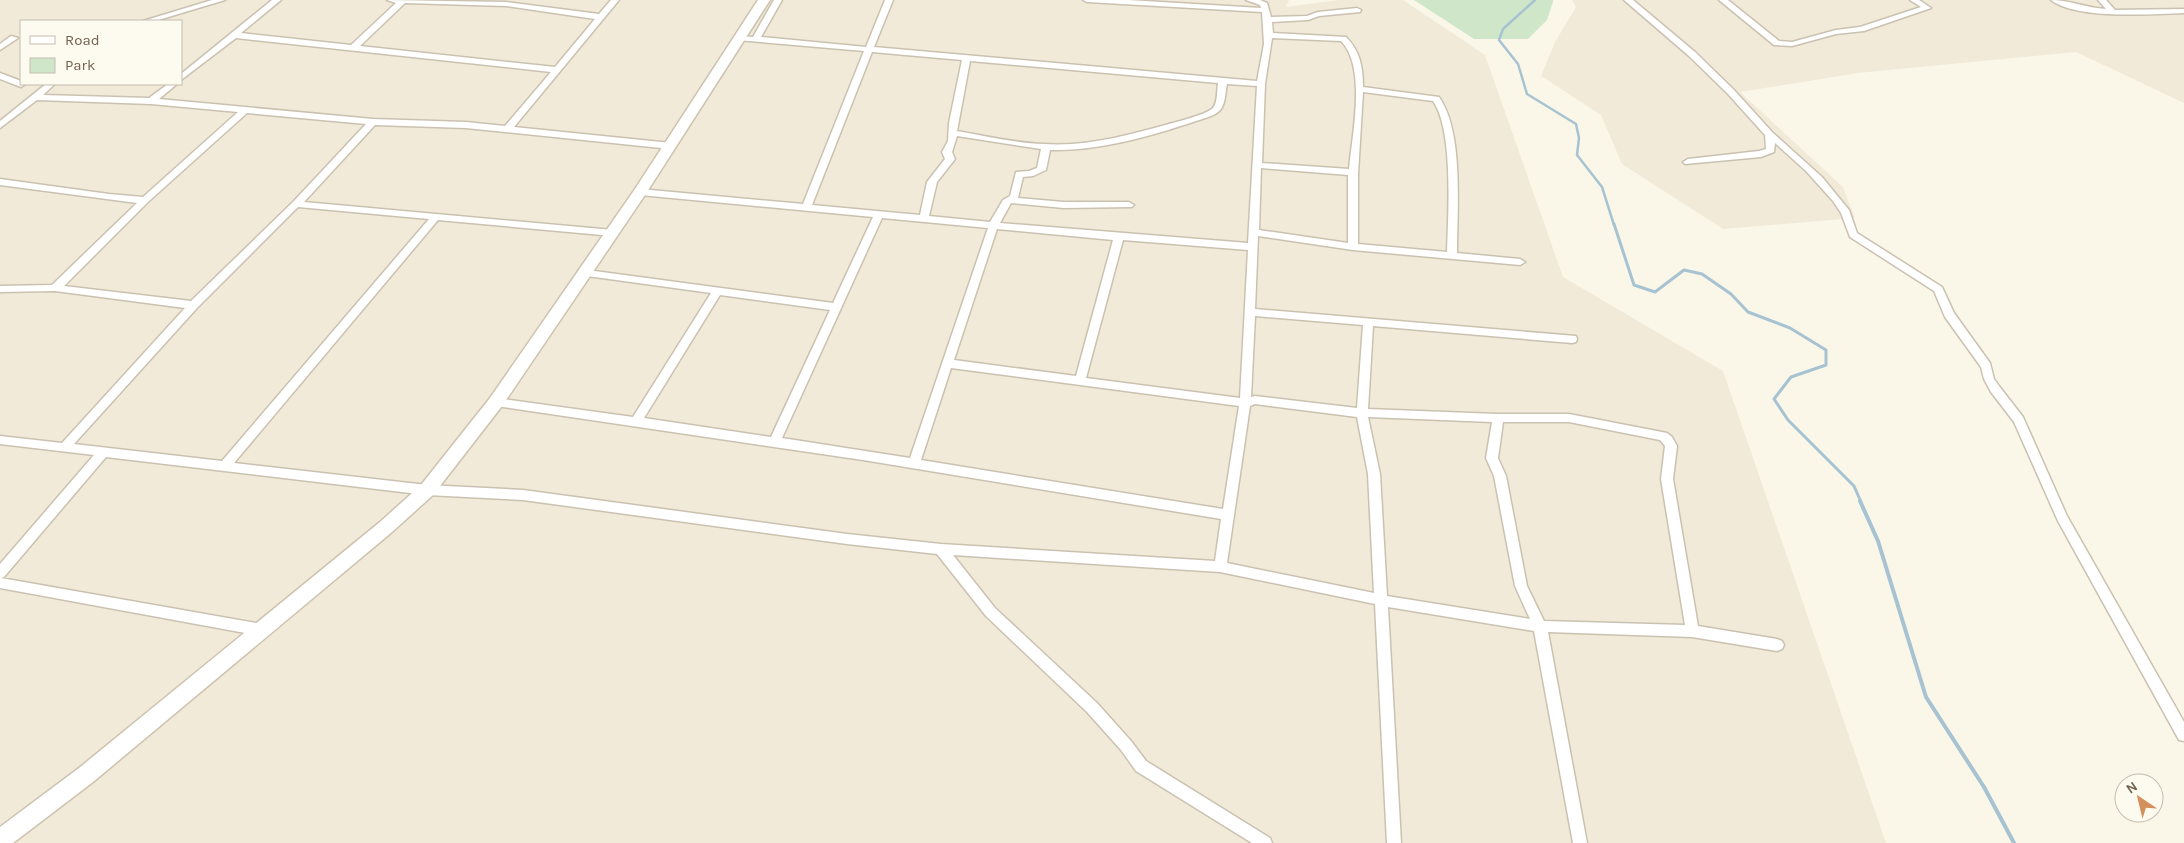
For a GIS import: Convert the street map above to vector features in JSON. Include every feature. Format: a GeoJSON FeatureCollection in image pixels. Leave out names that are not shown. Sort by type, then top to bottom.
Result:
{"type":"FeatureCollection","features":[{"type":"Feature","properties":{"kind":"main road"},"geometry":{"type":"LineString","coordinates":[[0,840],[86,775],[386,527],[426,490],[496,402],[587,273],[671,146],[748,39],[764,0]]}},
{"type":"Feature","properties":{"kind":"street"},"geometry":{"type":"LineString","coordinates":[[151,20],[221,0]]}},
{"type":"Feature","properties":{"kind":"street"},"geometry":{"type":"LineString","coordinates":[[182,77],[277,0]]}},
{"type":"Feature","properties":{"kind":"street"},"geometry":{"type":"LineString","coordinates":[[391,0],[508,2],[600,16]]}},
{"type":"Feature","properties":{"kind":"street"},"geometry":{"type":"LineString","coordinates":[[352,49],[402,0]]}},
{"type":"Feature","properties":{"kind":"street"},"geometry":{"type":"LineString","coordinates":[[506,130],[600,16],[616,0]]}},
{"type":"Feature","properties":{"kind":"street"},"geometry":{"type":"LineString","coordinates":[[748,39],[778,0]]}},
{"type":"Feature","properties":{"kind":"street"},"geometry":{"type":"LineString","coordinates":[[806,209],[889,0]]}},
{"type":"Feature","properties":{"kind":"street"},"geometry":{"type":"LineString","coordinates":[[1087,0],[1214,4],[1266,10]]}},
{"type":"Feature","properties":{"kind":"street"},"geometry":{"type":"LineString","coordinates":[[1220,567],[1246,403],[1261,84],[1269,35],[1266,10],[1263,3],[1250,0]]}},
{"type":"Feature","properties":{"kind":"street"},"geometry":{"type":"LineString","coordinates":[[1628,0],[1692,54],[1731,92],[1769,134],[1812,169],[1843,209],[1850,222],[1850,231],[1853,235],[1938,289],[1948,314],[1986,366],[1989,379],[1995,389],[2019,420],[2062,518],[2184,735]]}},
{"type":"Feature","properties":{"kind":"street"},"geometry":{"type":"LineString","coordinates":[[1723,0],[1777,43],[1786,45],[1836,32],[1861,29],[1927,8],[1914,0]]}},
{"type":"Feature","properties":{"kind":"street"},"geometry":{"type":"LineString","coordinates":[[2056,0],[2073,7],[2112,12],[2184,11]]}},
{"type":"Feature","properties":{"kind":"street"},"geometry":{"type":"LineString","coordinates":[[2102,0],[2112,12]]}},
{"type":"Feature","properties":{"kind":"street"},"geometry":{"type":"LineString","coordinates":[[1267,20],[1308,18],[1318,14],[1357,10]]}},
{"type":"Feature","properties":{"kind":"street"},"geometry":{"type":"LineString","coordinates":[[236,35],[555,70]]}},
{"type":"Feature","properties":{"kind":"street"},"geometry":{"type":"LineString","coordinates":[[1269,35],[1334,38],[1350,42],[1354,50],[1360,88],[1353,172],[1353,247]]}},
{"type":"Feature","properties":{"kind":"street"},"geometry":{"type":"LineString","coordinates":[[0,48],[14,38]]}},
{"type":"Feature","properties":{"kind":"street"},"geometry":{"type":"LineString","coordinates":[[748,39],[966,60],[1113,70],[1162,77],[1261,84]]}},
{"type":"Feature","properties":{"kind":"street"},"geometry":{"type":"LineString","coordinates":[[924,218],[932,182],[950,159],[947,152],[954,133],[954,122],[966,60]]}},
{"type":"Feature","properties":{"kind":"street"},"geometry":{"type":"LineString","coordinates":[[0,76],[20,83]]}},
{"type":"Feature","properties":{"kind":"street"},"geometry":{"type":"LineString","coordinates":[[954,133],[1046,147],[1125,137],[1215,111],[1219,106],[1223,81]]}},
{"type":"Feature","properties":{"kind":"street"},"geometry":{"type":"LineString","coordinates":[[24,85],[37,94],[151,101],[373,122],[451,124],[671,146]]}},
{"type":"Feature","properties":{"kind":"street"},"geometry":{"type":"LineString","coordinates":[[0,125],[50,85]]}},
{"type":"Feature","properties":{"kind":"street"},"geometry":{"type":"LineString","coordinates":[[151,101],[172,85]]}},
{"type":"Feature","properties":{"kind":"street"},"geometry":{"type":"LineString","coordinates":[[1360,88],[1436,99],[1443,106],[1453,163],[1452,257]]}},
{"type":"Feature","properties":{"kind":"street"},"geometry":{"type":"LineString","coordinates":[[55,288],[145,200],[245,110]]}},
{"type":"Feature","properties":{"kind":"street"},"geometry":{"type":"LineString","coordinates":[[64,448],[193,305],[296,204],[373,122]]}},
{"type":"Feature","properties":{"kind":"street"},"geometry":{"type":"LineString","coordinates":[[1688,162],[1761,154],[1771,150],[1769,134]]}},
{"type":"Feature","properties":{"kind":"street"},"geometry":{"type":"LineString","coordinates":[[1011,200],[1014,196],[1019,174],[1030,174],[1041,170],[1046,147]]}},
{"type":"Feature","properties":{"kind":"street"},"geometry":{"type":"LineString","coordinates":[[1257,164],[1353,172]]}},
{"type":"Feature","properties":{"kind":"street"},"geometry":{"type":"LineString","coordinates":[[0,182],[25,184],[105,199],[145,200]]}},
{"type":"Feature","properties":{"kind":"street"},"geometry":{"type":"LineString","coordinates":[[640,192],[806,209],[1253,247]]}},
{"type":"Feature","properties":{"kind":"street"},"geometry":{"type":"LineString","coordinates":[[914,462],[994,224],[1006,202],[1011,200],[1064,205],[1129,205]]}},
{"type":"Feature","properties":{"kind":"street"},"geometry":{"type":"LineString","coordinates":[[296,204],[613,233]]}},
{"type":"Feature","properties":{"kind":"street"},"geometry":{"type":"LineString","coordinates":[[775,441],[878,214]]}},
{"type":"Feature","properties":{"kind":"street"},"geometry":{"type":"LineString","coordinates":[[225,466],[435,218]]}},
{"type":"Feature","properties":{"kind":"street"},"geometry":{"type":"LineString","coordinates":[[1254,232],[1353,247],[1520,262]]}},
{"type":"Feature","properties":{"kind":"street"},"geometry":{"type":"LineString","coordinates":[[1080,380],[1119,237]]}},
{"type":"Feature","properties":{"kind":"street"},"geometry":{"type":"LineString","coordinates":[[587,273],[835,307]]}},
{"type":"Feature","properties":{"kind":"street"},"geometry":{"type":"LineString","coordinates":[[0,289],[55,288],[193,305]]}},
{"type":"Feature","properties":{"kind":"street"},"geometry":{"type":"LineString","coordinates":[[637,420],[717,292]]}},
{"type":"Feature","properties":{"kind":"street"},"geometry":{"type":"LineString","coordinates":[[1251,312],[1572,339]]}},
{"type":"Feature","properties":{"kind":"street"},"geometry":{"type":"LineString","coordinates":[[1368,322],[1362,413],[1374,474],[1394,843]]}},
{"type":"Feature","properties":{"kind":"street"},"geometry":{"type":"LineString","coordinates":[[946,363],[1246,403],[1255,400],[1362,413],[1585,420],[1663,436],[1671,446],[1667,479],[1692,631]]}},
{"type":"Feature","properties":{"kind":"street"},"geometry":{"type":"LineString","coordinates":[[496,402],[637,420],[914,462],[1228,515]]}},
{"type":"Feature","properties":{"kind":"street"},"geometry":{"type":"LineString","coordinates":[[1497,418],[1498,427],[1492,459],[1500,476],[1521,586],[1540,626],[1580,843]]}},
{"type":"Feature","properties":{"kind":"street"},"geometry":{"type":"LineString","coordinates":[[1,441],[426,490],[523,494],[848,539],[940,549],[1220,567],[1380,600],[1540,626],[1692,631],[1777,645]]}},
{"type":"Feature","properties":{"kind":"street"},"geometry":{"type":"LineString","coordinates":[[0,573],[102,453]]}},
{"type":"Feature","properties":{"kind":"street"},"geometry":{"type":"LineString","coordinates":[[940,549],[997,619],[1067,684],[1128,746],[1142,766],[1265,843]]}},
{"type":"Feature","properties":{"kind":"street"},"geometry":{"type":"LineString","coordinates":[[0,583],[261,630]]}},
{"type":"Feature","properties":{"kind":"shaded area"},"geometry":{"type":"Polygon","coordinates":[[[0,0],[1289,0],[1286,7],[1338,0],[1403,0],[1485,55],[1563,277],[1723,371],[1886,843],[0,843],[0,0]]]}},
{"type":"Feature","properties":{"kind":"shaded area"},"geometry":{"type":"Polygon","coordinates":[[[1572,0],[2184,0],[2184,103],[2076,52],[1858,73],[1740,92],[1843,187],[1855,218],[1723,229],[1622,164],[1601,115],[1541,76],[1555,42],[1576,7],[1572,0]]]}},
{"type":"Feature","properties":{"kind":"green space"},"geometry":{"type":"Polygon","coordinates":[[[1414,0],[1553,0],[1553,2],[1547,20],[1528,39],[1474,39],[1414,0]]]}},
{"type":"Feature","properties":{"kind":"waterway"},"geometry":{"type":"LineString","coordinates":[[1535,0],[1503,29],[1499,40],[1518,64],[1527,94],[1576,124],[1579,138],[1577,155],[1602,187],[1614,225]]}},
{"type":"Feature","properties":{"kind":"waterway"},"geometry":{"type":"LineString","coordinates":[[1614,224],[1634,285],[1655,292],[1684,270],[1702,274],[1731,294],[1748,312],[1790,328],[1826,350],[1826,365],[1791,377],[1774,399],[1788,420],[1854,486],[1861,502]]}},
{"type":"Feature","properties":{"kind":"waterway"},"geometry":{"type":"LineString","coordinates":[[1860,501],[1878,541],[1926,697],[1984,787],[2014,843]]}}]}
